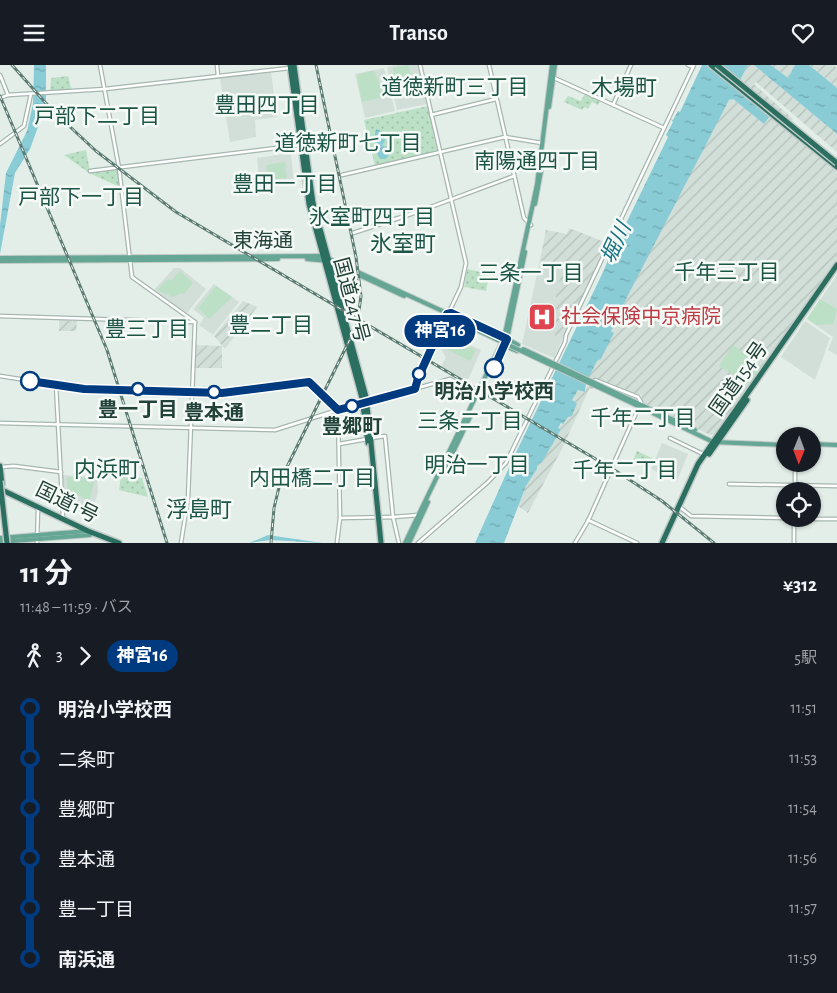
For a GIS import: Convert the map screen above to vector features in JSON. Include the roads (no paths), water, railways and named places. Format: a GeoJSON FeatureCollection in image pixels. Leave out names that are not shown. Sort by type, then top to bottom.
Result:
{"type":"FeatureCollection","features":[{"type":"Feature","properties":{"kind":"highway"},"geometry":{"type":"LineString","coordinates":[[714,65],[837,164]]}},
{"type":"Feature","properties":{"kind":"highway","name":"国道247号"},"geometry":{"type":"LineString","coordinates":[[293,66],[309,205],[326,258]]}},
{"type":"Feature","properties":{"kind":"highway","name":"国道247号"},"geometry":{"type":"LineString","coordinates":[[293,66],[313,203],[365,402],[380,543]]}},
{"type":"Feature","properties":{"kind":"highway","name":"国道154号"},"geometry":{"type":"LineString","coordinates":[[664,543],[701,466],[716,441],[837,265]]}},
{"type":"Feature","properties":{"kind":"highway","name":"国道154号"},"geometry":{"type":"LineString","coordinates":[[664,543],[692,477],[704,455],[716,441],[837,270]]}},
{"type":"Feature","properties":{"kind":"highway"},"geometry":{"type":"LineString","coordinates":[[0,467],[1,490]]}},
{"type":"Feature","properties":{"kind":"highway"},"geometry":{"type":"LineString","coordinates":[[0,481],[4,541]]}},
{"type":"Feature","properties":{"kind":"highway","name":"国道1号"},"geometry":{"type":"LineString","coordinates":[[1,490],[87,533],[119,543]]}},
{"type":"Feature","properties":{"kind":"highway","name":"国道1号"},"geometry":{"type":"LineString","coordinates":[[1,490],[63,519],[87,533]]}},
{"type":"Feature","properties":{"kind":"highway"},"geometry":{"type":"LineString","coordinates":[[0,503],[4,541]]}},
{"type":"Feature","properties":{"kind":"highway","name":"国道1号"},"geometry":{"type":"LineString","coordinates":[[102,538],[111,543]]}},
{"type":"Feature","properties":{"kind":"main road"},"geometry":{"type":"LineString","coordinates":[[407,543],[419,515],[504,346],[539,185],[553,65]]}},
{"type":"Feature","properties":{"kind":"main road"},"geometry":{"type":"LineString","coordinates":[[530,225],[552,77]]}},
{"type":"Feature","properties":{"kind":"main road","name":"東海通"},"geometry":{"type":"LineString","coordinates":[[0,260],[326,258],[716,441],[776,444]]}},
{"type":"Feature","properties":{"kind":"main road"},"geometry":{"type":"LineString","coordinates":[[506,339],[587,381]]}},
{"type":"Feature","properties":{"kind":"main road"},"geometry":{"type":"LineString","coordinates":[[504,346],[587,381]]}},
{"type":"Feature","properties":{"kind":"main road"},"geometry":{"type":"LineString","coordinates":[[407,543],[479,395]]}},
{"type":"Feature","properties":{"kind":"main road"},"geometry":{"type":"LineString","coordinates":[[821,445],[837,446]]}},
{"type":"Feature","properties":{"kind":"main road"},"geometry":{"type":"LineString","coordinates":[[1,490],[4,541]]}},
{"type":"Feature","properties":{"kind":"main road"},"geometry":{"type":"LineString","coordinates":[[0,531],[4,541]]}},
{"type":"Feature","properties":{"kind":"main road"},"geometry":{"type":"LineString","coordinates":[[4,541],[87,533]]}},
{"type":"Feature","properties":{"kind":"main road"},"geometry":{"type":"LineString","coordinates":[[37,539],[87,533]]}},
{"type":"Feature","properties":{"kind":"street"},"geometry":{"type":"LineString","coordinates":[[100,65],[119,168],[133,279],[195,322]]}},
{"type":"Feature","properties":{"kind":"street"},"geometry":{"type":"LineString","coordinates":[[217,65],[218,76]]}},
{"type":"Feature","properties":{"kind":"street"},"geometry":{"type":"LineString","coordinates":[[415,389],[418,378],[449,316],[462,285],[466,263],[420,65]]}},
{"type":"Feature","properties":{"kind":"street"},"geometry":{"type":"LineString","coordinates":[[488,65],[524,218],[530,225]]}},
{"type":"Feature","properties":{"kind":"street"},"geometry":{"type":"LineString","coordinates":[[613,105],[631,65]]}},
{"type":"Feature","properties":{"kind":"street"},"geometry":{"type":"LineString","coordinates":[[418,543],[488,482],[506,463],[566,342],[566,335],[693,66],[688,65]]}},
{"type":"Feature","properties":{"kind":"street"},"geometry":{"type":"LineString","coordinates":[[714,65],[837,164]]}},
{"type":"Feature","properties":{"kind":"street"},"geometry":{"type":"LineString","coordinates":[[0,98],[8,95],[105,89],[293,66]]}},
{"type":"Feature","properties":{"kind":"street"},"geometry":{"type":"LineString","coordinates":[[0,75],[8,95]]}},
{"type":"Feature","properties":{"kind":"street"},"geometry":{"type":"LineString","coordinates":[[552,77],[664,129]]}},
{"type":"Feature","properties":{"kind":"street"},"geometry":{"type":"LineString","coordinates":[[0,145],[24,126],[32,93]]}},
{"type":"Feature","properties":{"kind":"street"},"geometry":{"type":"LineString","coordinates":[[432,115],[496,99]]}},
{"type":"Feature","properties":{"kind":"street"},"geometry":{"type":"LineString","coordinates":[[342,175],[505,137],[542,143]]}},
{"type":"Feature","properties":{"kind":"street"},"geometry":{"type":"LineString","coordinates":[[90,171],[301,145]]}},
{"type":"Feature","properties":{"kind":"street"},"geometry":{"type":"LineString","coordinates":[[353,233],[514,175]]}},
{"type":"Feature","properties":{"kind":"street"},"geometry":{"type":"LineString","coordinates":[[0,316],[195,322]]}},
{"type":"Feature","properties":{"kind":"street"},"geometry":{"type":"LineString","coordinates":[[181,543],[187,514],[195,322]]}},
{"type":"Feature","properties":{"kind":"street"},"geometry":{"type":"LineString","coordinates":[[0,376],[84,389],[222,393],[309,382],[338,410],[340,518],[338,542]]}},
{"type":"Feature","properties":{"kind":"street"},"geometry":{"type":"LineString","coordinates":[[0,423],[275,429],[450,379],[479,395]]}},
{"type":"Feature","properties":{"kind":"street"},"geometry":{"type":"LineString","coordinates":[[575,543],[588,520],[640,406],[638,397],[596,380],[592,386]]}},
{"type":"Feature","properties":{"kind":"street"},"geometry":{"type":"LineString","coordinates":[[56,385],[63,519]]}},
{"type":"Feature","properties":{"kind":"street"},"geometry":{"type":"LineString","coordinates":[[338,444],[369,441],[385,436],[394,517],[399,543]]}},
{"type":"Feature","properties":{"kind":"street"},"geometry":{"type":"LineString","coordinates":[[670,438],[704,455]]}},
{"type":"Feature","properties":{"kind":"street"},"geometry":{"type":"LineString","coordinates":[[0,467],[14,466],[61,472]]}},
{"type":"Feature","properties":{"kind":"street"},"geometry":{"type":"LineString","coordinates":[[729,484],[776,485]]}},
{"type":"Feature","properties":{"kind":"street"},"geometry":{"type":"LineString","coordinates":[[821,486],[837,486]]}},
{"type":"Feature","properties":{"kind":"street"},"geometry":{"type":"LineString","coordinates":[[681,508],[691,516],[776,518]]}},
{"type":"Feature","properties":{"kind":"street"},"geometry":{"type":"LineString","coordinates":[[37,539],[38,509]]}},
{"type":"Feature","properties":{"kind":"street"},"geometry":{"type":"LineString","coordinates":[[340,518],[419,515]]}},
{"type":"Feature","properties":{"kind":"street"},"geometry":{"type":"LineString","coordinates":[[821,519],[837,519]]}},
{"type":"Feature","properties":{"kind":"street"},"geometry":{"type":"LineString","coordinates":[[588,520],[637,543]]}},
{"type":"Feature","properties":{"kind":"street"},"geometry":{"type":"LineString","coordinates":[[794,527],[794,543]]}},
{"type":"Feature","properties":{"kind":"water"},"geometry":{"type":"Polygon","coordinates":[[[34,65],[46,65],[46,98],[42,116],[30,149],[15,173],[0,254],[0,225],[6,173],[27,131],[33,104],[34,65]]]}},
{"type":"Feature","properties":{"kind":"water","name":"堀川"},"geometry":{"type":"Polygon","coordinates":[[[702,65],[748,65],[738,84],[771,115],[764,124],[733,99],[729,100],[624,303],[627,305],[616,327],[613,326],[611,331],[614,333],[586,383],[585,392],[578,390],[572,400],[577,403],[572,416],[568,417],[563,424],[561,423],[558,428],[561,429],[556,438],[542,462],[537,465],[537,469],[526,486],[504,543],[475,543],[511,463],[604,270],[611,252],[608,250],[616,244],[668,137],[666,135],[673,122],[671,119],[673,120],[678,111],[680,112],[702,65]]]}},
{"type":"Feature","properties":{"kind":"water"},"geometry":{"type":"Polygon","coordinates":[[[754,65],[771,65],[788,78],[795,65],[809,65],[837,88],[837,134],[754,65]]]}},
{"type":"Feature","properties":{"kind":"water"},"geometry":{"type":"Polygon","coordinates":[[[376,129],[383,132],[385,141],[382,145],[387,147],[389,155],[386,159],[380,159],[376,152],[374,141],[376,129]]]}},
{"type":"Feature","properties":{"kind":"water"},"geometry":{"type":"Polygon","coordinates":[[[268,535],[323,543],[270,540],[249,543],[268,535]]]}},
{"type":"Feature","properties":{"kind":"railway"},"geometry":{"type":"LineString","coordinates":[[12,65],[52,110],[96,151],[176,212],[616,471],[662,501],[714,543]]}},
{"type":"Feature","properties":{"kind":"railway"},"geometry":{"type":"LineString","coordinates":[[271,543],[274,508],[281,479],[357,325],[361,296],[356,257],[316,65]]}},
{"type":"Feature","properties":{"kind":"railway"},"geometry":{"type":"LineString","coordinates":[[0,96],[107,350],[167,543]]}},
{"type":"Feature","properties":{"kind":"place","name":"社会保険中京病院"},"geometry":{"type":"Point","coordinates":[542,317]}},
{"type":"Feature","properties":{"kind":"place","name":"明治小学校西"},"geometry":{"type":"Point","coordinates":[494,368]}},
{"type":"Feature","properties":{"kind":"place","name":"豊一丁目"},"geometry":{"type":"Point","coordinates":[138,389]}},
{"type":"Feature","properties":{"kind":"place","name":"豊本通"},"geometry":{"type":"Point","coordinates":[214,392]}},
{"type":"Feature","properties":{"kind":"place","name":"豊郷町"},"geometry":{"type":"Point","coordinates":[352,406]}},
{"type":"Feature","properties":{"kind":"district","name":"道徳新町三丁目"},"geometry":{"type":"Point","coordinates":[455,87]}},
{"type":"Feature","properties":{"kind":"district","name":"木場町"},"geometry":{"type":"Point","coordinates":[624,88]}},
{"type":"Feature","properties":{"kind":"district","name":"豊田四丁目"},"geometry":{"type":"Point","coordinates":[267,105]}},
{"type":"Feature","properties":{"kind":"district","name":"戸部下二丁目"},"geometry":{"type":"Point","coordinates":[97,116]}},
{"type":"Feature","properties":{"kind":"district","name":"道徳新町七丁目"},"geometry":{"type":"Point","coordinates":[348,143]}},
{"type":"Feature","properties":{"kind":"district","name":"南陽通四丁目"},"geometry":{"type":"Point","coordinates":[537,161]}},
{"type":"Feature","properties":{"kind":"district","name":"豊田一丁目"},"geometry":{"type":"Point","coordinates":[285,184]}},
{"type":"Feature","properties":{"kind":"district","name":"戸部下一丁目"},"geometry":{"type":"Point","coordinates":[81,197]}},
{"type":"Feature","properties":{"kind":"district","name":"氷室町四丁目"},"geometry":{"type":"Point","coordinates":[372,217]}},
{"type":"Feature","properties":{"kind":"district","name":"氷室町"},"geometry":{"type":"Point","coordinates":[403,244]}},
{"type":"Feature","properties":{"kind":"district","name":"千年三丁目"},"geometry":{"type":"Point","coordinates":[727,272]}},
{"type":"Feature","properties":{"kind":"district","name":"三条一丁目"},"geometry":{"type":"Point","coordinates":[531,273]}},
{"type":"Feature","properties":{"kind":"district","name":"豊二丁目"},"geometry":{"type":"Point","coordinates":[271,325]}},
{"type":"Feature","properties":{"kind":"district","name":"豊三丁目"},"geometry":{"type":"Point","coordinates":[147,329]}},
{"type":"Feature","properties":{"kind":"district","name":"千年二丁目"},"geometry":{"type":"Point","coordinates":[643,418]}},
{"type":"Feature","properties":{"kind":"district","name":"三条二丁目"},"geometry":{"type":"Point","coordinates":[470,421]}},
{"type":"Feature","properties":{"kind":"district","name":"明治一丁目"},"geometry":{"type":"Point","coordinates":[477,465]}},
{"type":"Feature","properties":{"kind":"district","name":"内浜町"},"geometry":{"type":"Point","coordinates":[107,470]}},
{"type":"Feature","properties":{"kind":"district","name":"千年二丁目"},"geometry":{"type":"Point","coordinates":[625,470]}},
{"type":"Feature","properties":{"kind":"district","name":"内田橋二丁目"},"geometry":{"type":"Point","coordinates":[312,478]}},
{"type":"Feature","properties":{"kind":"district","name":"浮島町"},"geometry":{"type":"Point","coordinates":[199,510]}}]}
